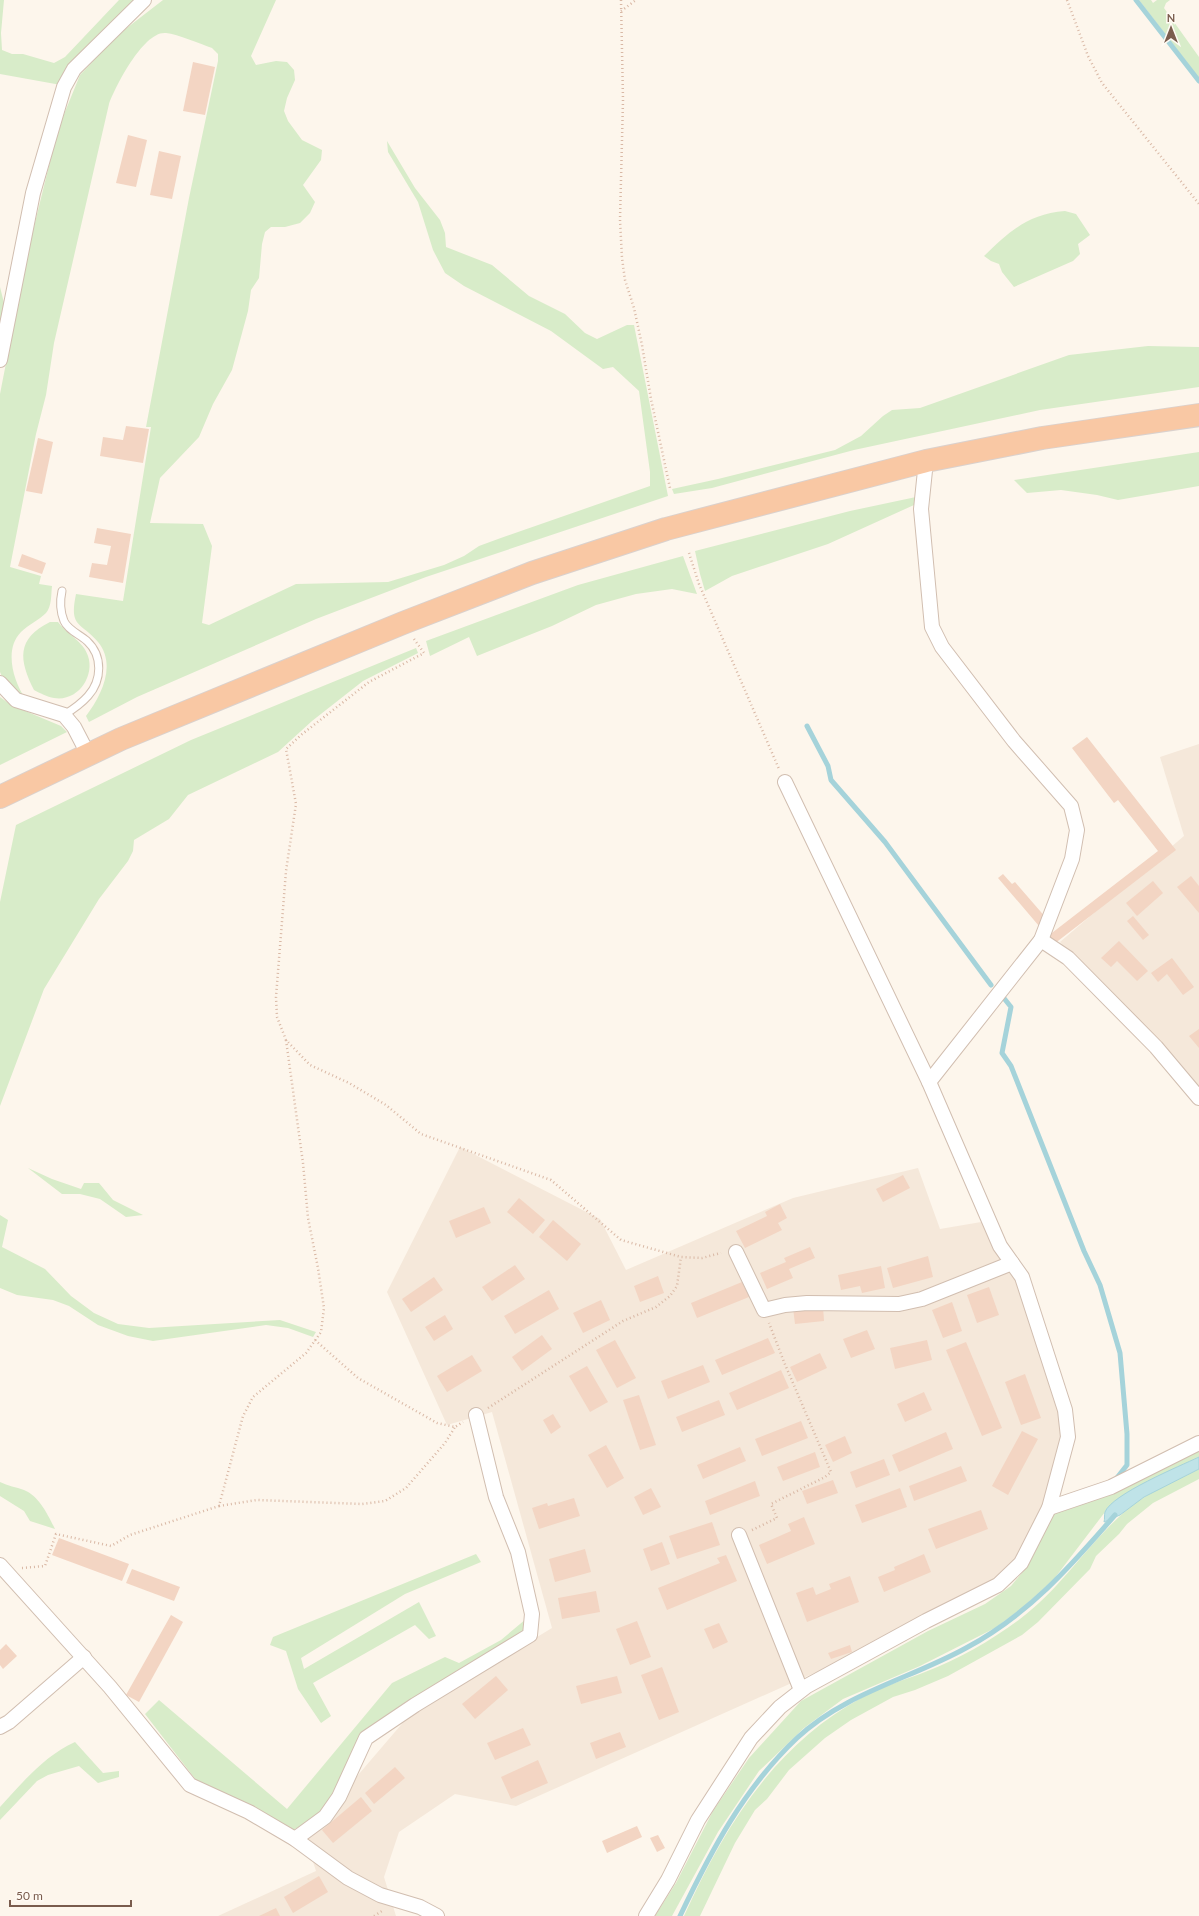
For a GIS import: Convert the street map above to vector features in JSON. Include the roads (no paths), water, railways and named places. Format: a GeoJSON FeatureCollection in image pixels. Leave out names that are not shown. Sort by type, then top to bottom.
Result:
{"type":"FeatureCollection","features":[{"type":"Feature","properties":{"kind":"highway"},"geometry":{"type":"LineString","coordinates":[[0,797],[88,754],[404,624],[532,573],[666,529],[926,461],[1042,438],[1199,415]]}},
{"type":"Feature","properties":{"kind":"street"},"geometry":{"type":"LineString","coordinates":[[0,360],[33,193],[64,87],[74,69],[144,0]]}},
{"type":"Feature","properties":{"kind":"street"},"geometry":{"type":"LineString","coordinates":[[926,461],[921,509],[932,627],[942,647],[1014,741],[1071,806],[1077,830],[1072,859],[1041,940],[929,1082]]}},
{"type":"Feature","properties":{"kind":"street"},"geometry":{"type":"LineString","coordinates":[[0,683],[16,700],[64,715],[74,727],[88,754]]}},
{"type":"Feature","properties":{"kind":"street"},"geometry":{"type":"LineString","coordinates":[[646,1916],[668,1880],[698,1820],[751,1738],[780,1707],[801,1690],[926,1621],[998,1585],[1021,1563],[1049,1508],[1068,1437],[1065,1410],[1022,1277],[1000,1246],[929,1082],[785,782]]}},
{"type":"Feature","properties":{"kind":"street"},"geometry":{"type":"LineString","coordinates":[[1041,940],[1068,958],[1156,1047],[1199,1098]]}},
{"type":"Feature","properties":{"kind":"street"},"geometry":{"type":"LineString","coordinates":[[736,1252],[764,1310],[785,1305],[807,1303],[899,1304],[922,1298],[1012,1264]]}},
{"type":"Feature","properties":{"kind":"street"},"geometry":{"type":"LineString","coordinates":[[295,1839],[325,1817],[339,1797],[366,1738],[415,1705],[530,1635],[532,1614],[518,1552],[496,1497],[476,1416]]}},
{"type":"Feature","properties":{"kind":"street"},"geometry":{"type":"LineString","coordinates":[[1049,1508],[1111,1487],[1199,1443]]}},
{"type":"Feature","properties":{"kind":"street"},"geometry":{"type":"LineString","coordinates":[[739,1535],[801,1690]]}},
{"type":"Feature","properties":{"kind":"street"},"geometry":{"type":"LineString","coordinates":[[2,1567],[110,1687],[190,1785],[249,1812],[295,1839],[348,1878],[380,1895],[420,1907],[437,1916]]}},
{"type":"Feature","properties":{"kind":"street"},"geometry":{"type":"LineString","coordinates":[[0,1727],[9,1722],[84,1658]]}},
{"type":"Feature","properties":{"kind":"lane"},"geometry":{"type":"LineString","coordinates":[[62,591],[60,601],[64,621],[91,647],[98,658],[99,672],[95,685],[88,696],[64,715]]}},
{"type":"Feature","properties":{"kind":"water"},"geometry":{"type":"Polygon","coordinates":[[[1199,1457],[1199,1469],[1144,1497],[1120,1515],[1104,1522],[1105,1512],[1110,1505],[1120,1497],[1148,1481],[1199,1457]]]}},
{"type":"Feature","properties":{"kind":"waterway"},"geometry":{"type":"LineString","coordinates":[[1136,0],[1199,81]]}},
{"type":"Feature","properties":{"kind":"waterway"},"geometry":{"type":"LineString","coordinates":[[807,726],[828,766],[831,780],[885,842],[991,985]]}},
{"type":"Feature","properties":{"kind":"waterway"},"geometry":{"type":"LineString","coordinates":[[1003,997],[1011,1007],[1002,1053],[1011,1066],[1084,1251],[1100,1285],[1120,1353],[1127,1434],[1127,1465],[1116,1479]]}},
{"type":"Feature","properties":{"kind":"waterway"},"geometry":{"type":"LineString","coordinates":[[680,1916],[730,1821],[761,1778],[778,1757],[797,1738],[816,1722],[836,1709],[878,1688],[945,1659],[988,1635],[1009,1621],[1047,1589],[1115,1515]]}}]}
